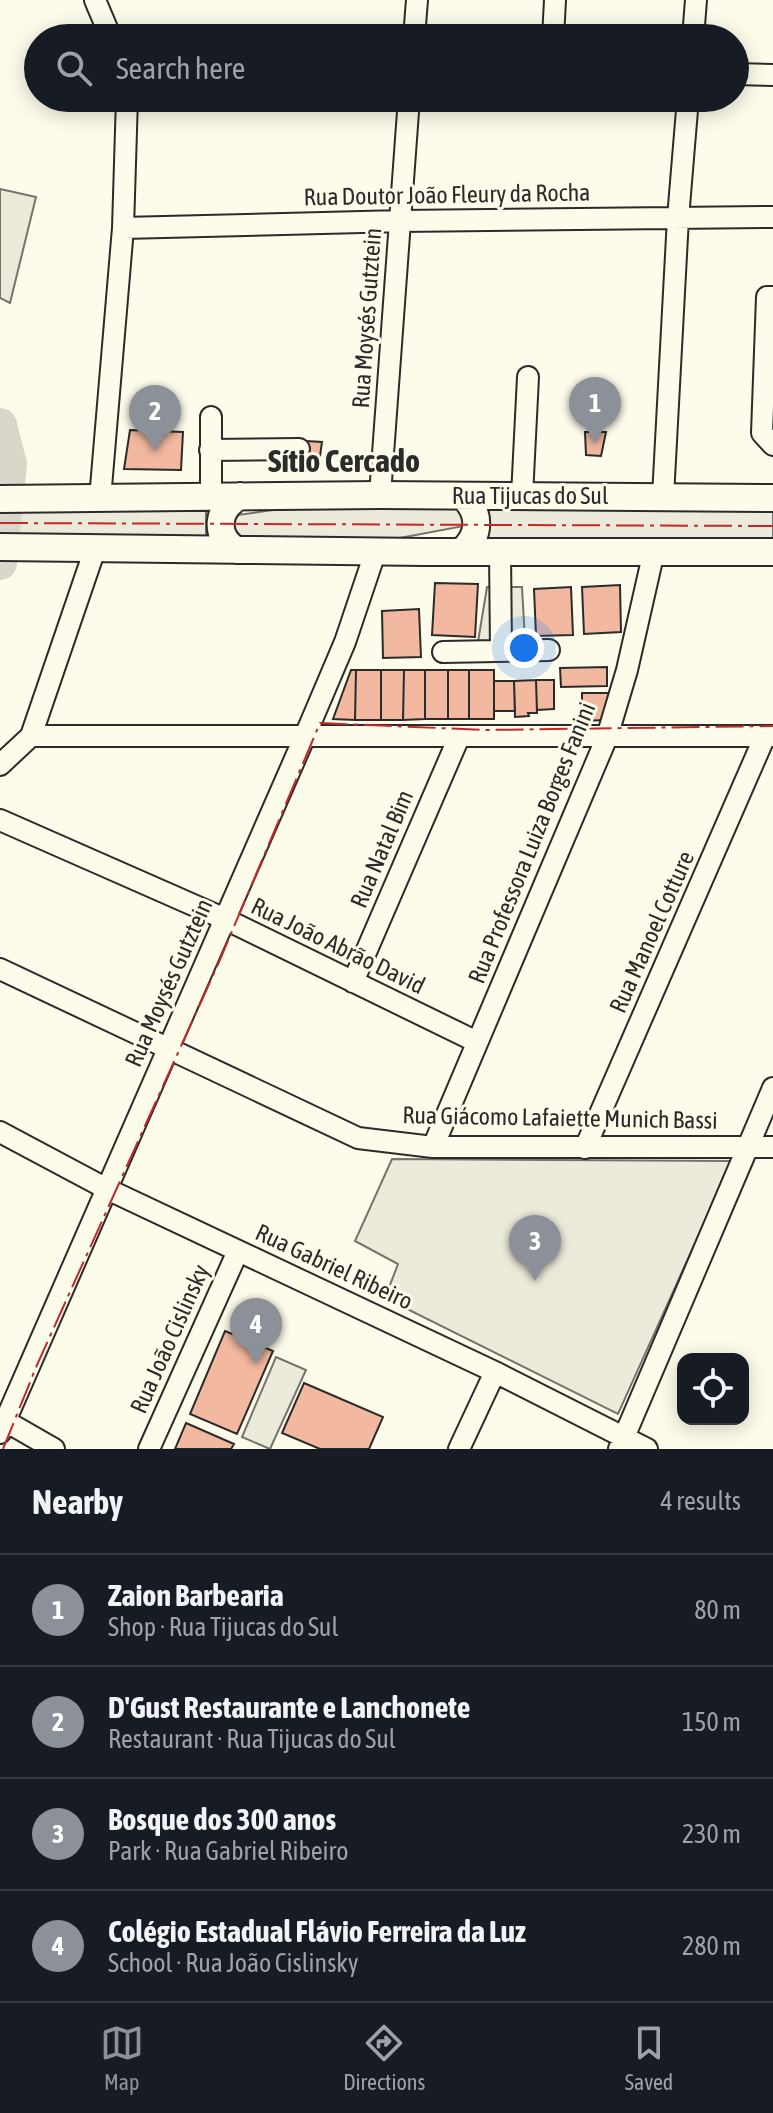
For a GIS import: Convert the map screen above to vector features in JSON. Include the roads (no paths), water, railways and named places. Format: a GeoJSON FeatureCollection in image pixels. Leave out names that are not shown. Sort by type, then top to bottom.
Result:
{"type":"FeatureCollection","features":[{"type":"Feature","properties":{"kind":"main road","name":"Rua Tijucas do Sul"},"geometry":{"type":"LineString","coordinates":[[0,499],[380,495],[773,498]]}},
{"type":"Feature","properties":{"kind":"main road"},"geometry":{"type":"LineString","coordinates":[[236,550],[224,539],[220,524],[226,507],[240,496]]}},
{"type":"Feature","properties":{"kind":"main road"},"geometry":{"type":"LineString","coordinates":[[461,552],[473,539],[477,523],[473,508],[463,496]]}},
{"type":"Feature","properties":{"kind":"main road"},"geometry":{"type":"LineString","coordinates":[[0,547],[773,552]]}},
{"type":"Feature","properties":{"kind":"street"},"geometry":{"type":"LineString","coordinates":[[95,0],[105,24]]}},
{"type":"Feature","properties":{"kind":"street"},"geometry":{"type":"LineString","coordinates":[[415,24],[417,0]]}},
{"type":"Feature","properties":{"kind":"street"},"geometry":{"type":"LineString","coordinates":[[554,24],[555,0]]}},
{"type":"Feature","properties":{"kind":"street"},"geometry":{"type":"LineString","coordinates":[[694,24],[696,0]]}},
{"type":"Feature","properties":{"kind":"street"},"geometry":{"type":"LineString","coordinates":[[749,74],[773,75]]}},
{"type":"Feature","properties":{"kind":"street"},"geometry":{"type":"LineString","coordinates":[[100,499],[123,228],[127,112]]}},
{"type":"Feature","properties":{"kind":"street","name":"Rua Moysés Gutztein"},"geometry":{"type":"LineString","coordinates":[[380,495],[408,112]]}},
{"type":"Feature","properties":{"kind":"street"},"geometry":{"type":"LineString","coordinates":[[663,497],[687,112]]}},
{"type":"Feature","properties":{"kind":"street","name":"Rua Doutor João Fleury da Rocha"},"geometry":{"type":"LineString","coordinates":[[123,228],[773,217]]}},
{"type":"Feature","properties":{"kind":"street"},"geometry":{"type":"LineString","coordinates":[[773,297],[767,297],[762,433],[773,445]]}},
{"type":"Feature","properties":{"kind":"street"},"geometry":{"type":"LineString","coordinates":[[522,496],[528,377]]}},
{"type":"Feature","properties":{"kind":"street"},"geometry":{"type":"LineString","coordinates":[[211,417],[211,497]]}},
{"type":"Feature","properties":{"kind":"street"},"geometry":{"type":"LineString","coordinates":[[210,450],[299,449]]}},
{"type":"Feature","properties":{"kind":"street"},"geometry":{"type":"LineString","coordinates":[[0,765],[31,736],[95,549]]}},
{"type":"Feature","properties":{"kind":"street","name":"Rua Moysés Gutztein"},"geometry":{"type":"LineString","coordinates":[[2,1425],[305,736],[345,642],[376,550]]}},
{"type":"Feature","properties":{"kind":"street"},"geometry":{"type":"LineString","coordinates":[[500,551],[501,651]]}},
{"type":"Feature","properties":{"kind":"street","name":"Rua Professora Luiza Borges Fanini"},"geometry":{"type":"LineString","coordinates":[[433,1147],[607,737],[627,670],[654,551]]}},
{"type":"Feature","properties":{"kind":"street"},"geometry":{"type":"LineString","coordinates":[[443,652],[549,650]]}},
{"type":"Feature","properties":{"kind":"street"},"geometry":{"type":"LineString","coordinates":[[31,736],[769,736]]}},
{"type":"Feature","properties":{"kind":"street","name":"Rua Manoel Cotture"},"geometry":{"type":"LineString","coordinates":[[585,1148],[769,736]]}},
{"type":"Feature","properties":{"kind":"street","name":"Rua Natal Bim"},"geometry":{"type":"LineString","coordinates":[[353,982],[459,737]]}},
{"type":"Feature","properties":{"kind":"street","name":"Rua João Abrão David"},"geometry":{"type":"LineString","coordinates":[[0,820],[225,919],[477,1042]]}},
{"type":"Feature","properties":{"kind":"street","name":"Rua Giácomo Lafaiette Munich Bassi"},"geometry":{"type":"LineString","coordinates":[[0,969],[358,1138],[433,1147],[773,1147]]}},
{"type":"Feature","properties":{"kind":"street"},"geometry":{"type":"LineString","coordinates":[[621,1443],[773,1088]]}},
{"type":"Feature","properties":{"kind":"street","name":"Rua Gabriel Ribeiro"},"geometry":{"type":"LineString","coordinates":[[0,1132],[107,1189],[495,1372],[621,1443],[647,1449]]}},
{"type":"Feature","properties":{"kind":"street","name":"Rua João Cislinsky"},"geometry":{"type":"LineString","coordinates":[[149,1449],[238,1251]]}},
{"type":"Feature","properties":{"kind":"street"},"geometry":{"type":"LineString","coordinates":[[459,1449],[495,1372]]}},
{"type":"Feature","properties":{"kind":"street"},"geometry":{"type":"LineString","coordinates":[[2,1425],[54,1449]]}},
{"type":"Feature","properties":{"kind":"waterway"},"geometry":{"type":"LineString","coordinates":[[0,425],[10,464],[0,563]]}},
{"type":"Feature","properties":{"kind":"place","name":"Zaion Barbearia"},"geometry":{"type":"Point","coordinates":[595,443]}},
{"type":"Feature","properties":{"kind":"place","name":"D'Gust Restaurante e Lanchonete"},"geometry":{"type":"Point","coordinates":[155,451]}},
{"type":"Feature","properties":{"kind":"place","name":"Bosque dos 300 anos"},"geometry":{"type":"Point","coordinates":[535,1281]}},
{"type":"Feature","properties":{"kind":"place","name":"Colégio Estadual Flávio Ferreira da Luz"},"geometry":{"type":"Point","coordinates":[256,1364]}},
{"type":"Feature","properties":{"kind":"district","name":"Sítio Cercado"},"geometry":{"type":"Point","coordinates":[344,461]}}]}
